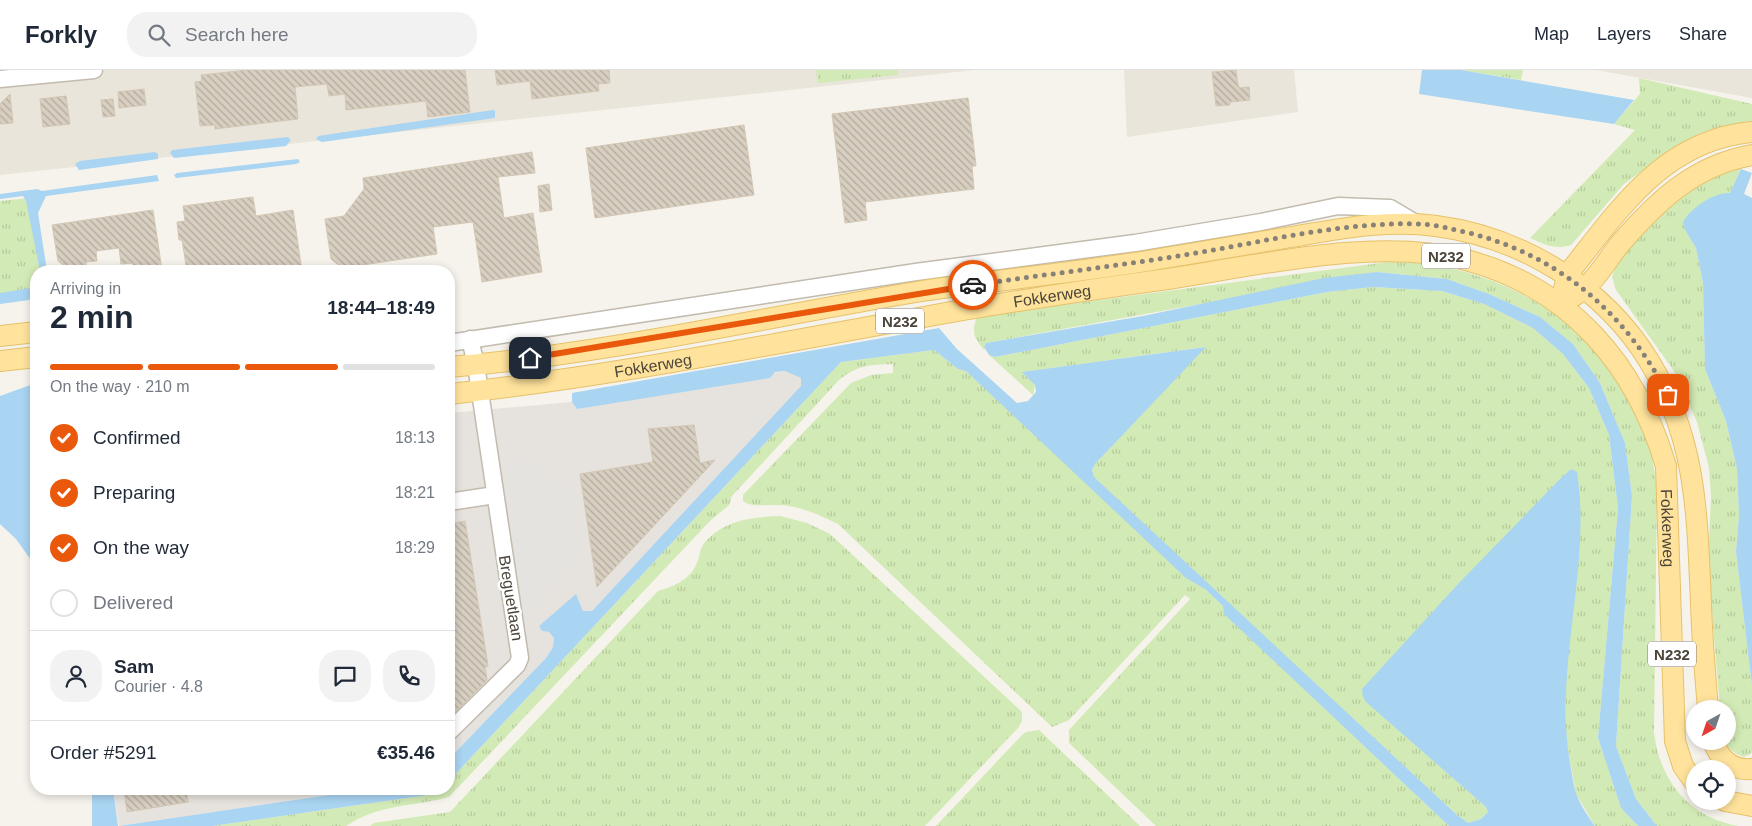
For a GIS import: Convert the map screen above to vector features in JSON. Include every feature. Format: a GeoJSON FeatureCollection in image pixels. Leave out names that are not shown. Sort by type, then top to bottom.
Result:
{"type":"FeatureCollection","features":[{"type":"Feature","properties":{"kind":"main road"},"geometry":{"type":"LineString","coordinates":[[1560,305],[1567,276],[1643,182],[1680,155],[1708,141],[1726,135],[1752,132]]}},
{"type":"Feature","properties":{"kind":"main road"},"geometry":{"type":"LineString","coordinates":[[1560,305],[1585,289],[1619,246],[1675,188],[1714,164],[1752,155]]}},
{"type":"Feature","properties":{"kind":"main road","name":"Fokkerweg"},"geometry":{"type":"LineString","coordinates":[[455,367],[692,332],[924,291],[1142,262],[1356,226],[1417,224],[1449,228],[1506,244],[1567,276],[1585,289],[1620,322],[1646,356],[1672,404],[1685,442],[1697,513],[1707,700]]}},
{"type":"Feature","properties":{"kind":"main road","name":"Fokkerweg"},"geometry":{"type":"LineString","coordinates":[[455,393],[732,352],[958,311],[1322,256],[1400,251],[1445,255],[1470,261],[1509,276],[1560,305],[1596,338],[1629,380],[1650,418],[1666,466],[1674,741],[1686,770]]}},
{"type":"Feature","properties":{"kind":"main road"},"geometry":{"type":"LineString","coordinates":[[0,336],[30,333]]}},
{"type":"Feature","properties":{"kind":"main road"},"geometry":{"type":"LineString","coordinates":[[0,362],[30,358]]}},
{"type":"Feature","properties":{"kind":"main road"},"geometry":{"type":"LineString","coordinates":[[1717,750],[1726,762],[1739,768],[1751,769]]}},
{"type":"Feature","properties":{"kind":"main road"},"geometry":{"type":"LineString","coordinates":[[1736,803],[1752,806]]}},
{"type":"Feature","properties":{"kind":"street"},"geometry":{"type":"LineString","coordinates":[[0,79],[94,70]]}},
{"type":"Feature","properties":{"kind":"street","name":"Fokkerweg"},"geometry":{"type":"LineString","coordinates":[[455,342],[926,271],[1136,243],[1261,222],[1338,206],[1390,208],[1417,224]]}},
{"type":"Feature","properties":{"kind":"street"},"geometry":{"type":"LineString","coordinates":[[470,339],[476,365]]}},
{"type":"Feature","properties":{"kind":"street","name":"Breguetlaan"},"geometry":{"type":"LineString","coordinates":[[455,726],[517,665],[520,658],[476,365]]}},
{"type":"Feature","properties":{"kind":"street"},"geometry":{"type":"LineString","coordinates":[[455,501],[495,495]]}},
{"type":"Feature","properties":{"kind":"shaded area"},"geometry":{"type":"Polygon","coordinates":[[[0,70],[975,70],[0,175],[0,70]]]}},
{"type":"Feature","properties":{"kind":"shaded area"},"geometry":{"type":"Polygon","coordinates":[[[1124,70],[1294,70],[1298,112],[1127,137],[1124,70]]]}},
{"type":"Feature","properties":{"kind":"shaded area"},"geometry":{"type":"Polygon","coordinates":[[[1596,70],[1752,70],[1752,98],[1596,70]]]}},
{"type":"Feature","properties":{"kind":"shaded area"},"geometry":{"type":"Polygon","coordinates":[[[785,371],[801,378],[801,386],[795,395],[592,611],[583,611],[576,595],[539,626],[542,631],[549,632],[554,638],[553,647],[546,658],[455,753],[455,412],[572,402],[577,409],[785,371]]]}},
{"type":"Feature","properties":{"kind":"shaded area"},"geometry":{"type":"Polygon","coordinates":[[[525,458],[557,487],[563,482],[581,499],[565,516],[585,534],[577,543],[583,549],[524,616],[502,483],[525,458]]]}},
{"type":"Feature","properties":{"kind":"shaded area"},"geometry":{"type":"Polygon","coordinates":[[[114,795],[328,795],[119,826],[114,795]]]}},
{"type":"Feature","properties":{"kind":"green space"},"geometry":{"type":"Polygon","coordinates":[[[816,70],[897,70],[898,75],[818,83],[816,70]]]}},
{"type":"Feature","properties":{"kind":"green space"},"geometry":{"type":"Polygon","coordinates":[[[1461,70],[1523,70],[1521,80],[1461,70]]]}},
{"type":"Feature","properties":{"kind":"green space"},"geometry":{"type":"Polygon","coordinates":[[[1639,78],[1752,104],[1752,121],[1716,128],[1698,134],[1678,145],[1624,184],[1571,245],[1555,247],[1545,245],[1530,238],[1635,130],[1614,124],[1640,94],[1639,78]]]}},
{"type":"Feature","properties":{"kind":"green space"},"geometry":{"type":"Polygon","coordinates":[[[1730,168],[1741,169],[1730,193],[1685,230],[1696,248],[1703,283],[1705,369],[1726,421],[1737,469],[1739,515],[1736,552],[1752,686],[1752,753],[1744,757],[1731,750],[1736,750],[1736,700],[1719,700],[1708,564],[1711,496],[1709,468],[1697,422],[1674,371],[1616,290],[1612,277],[1618,261],[1663,211],[1684,193],[1730,168]]]}},
{"type":"Feature","properties":{"kind":"green space"},"geometry":{"type":"Polygon","coordinates":[[[30,198],[41,265],[30,265],[30,297],[0,300],[0,201],[30,198]]]}},
{"type":"Feature","properties":{"kind":"green space"},"geometry":{"type":"Polygon","coordinates":[[[1388,262],[1427,264],[1465,272],[1502,285],[1536,302],[1568,324],[1597,351],[1621,381],[1640,416],[1651,451],[1657,486],[1654,733],[1657,750],[1670,781],[1686,800],[1686,810],[1699,810],[1721,821],[1738,826],[1657,826],[1636,799],[1616,746],[1632,496],[1625,443],[1600,383],[1573,344],[1540,317],[1489,294],[1447,279],[1377,272],[986,343],[985,351],[978,342],[974,331],[977,316],[1388,262]]]}},
{"type":"Feature","properties":{"kind":"green space"},"geometry":{"type":"Polygon","coordinates":[[[1373,287],[1442,291],[1484,304],[1533,328],[1563,354],[1589,388],[1609,435],[1618,508],[1598,738],[1621,808],[1638,826],[1595,826],[1576,794],[1566,739],[1566,661],[1365,700],[1486,807],[1488,812],[1481,819],[1468,823],[1457,815],[1094,478],[1092,470],[1095,464],[1205,347],[1023,372],[1035,385],[1033,395],[989,355],[995,357],[1327,292],[1373,287]]]}},
{"type":"Feature","properties":{"kind":"green space"},"geometry":{"type":"Polygon","coordinates":[[[934,350],[958,369],[966,371],[1205,589],[1223,606],[1225,614],[1449,826],[1156,826],[1069,743],[1069,730],[1190,599],[1185,595],[1069,720],[1052,727],[838,524],[815,513],[791,506],[753,505],[743,501],[743,495],[851,383],[871,375],[893,373],[893,364],[871,365],[859,368],[839,380],[732,496],[729,505],[710,521],[455,791],[455,775],[841,362],[934,350]]]}},
{"type":"Feature","properties":{"kind":"green space"},"geometry":{"type":"Polygon","coordinates":[[[780,516],[807,523],[830,534],[1022,712],[1022,721],[1018,728],[925,826],[370,826],[374,823],[450,812],[658,591],[677,584],[692,572],[704,544],[713,535],[730,524],[740,521],[759,517],[780,516]]]}},
{"type":"Feature","properties":{"kind":"green space"},"geometry":{"type":"Polygon","coordinates":[[[1039,730],[1140,826],[936,826],[1022,735],[1026,732],[1039,730]]]}},
{"type":"Feature","properties":{"kind":"green space"},"geometry":{"type":"Polygon","coordinates":[[[428,795],[451,795],[449,797],[383,810],[358,819],[346,826],[212,826],[428,795]]]}},
{"type":"Feature","properties":{"kind":"water"},"geometry":{"type":"Polygon","coordinates":[[[1422,70],[1461,70],[1634,100],[1614,124],[1419,94],[1422,70]]]}},
{"type":"Feature","properties":{"kind":"water"},"geometry":{"type":"Polygon","coordinates":[[[495,111],[495,118],[322,142],[316,139],[318,136],[495,111]]]}},
{"type":"Feature","properties":{"kind":"water"},"geometry":{"type":"Polygon","coordinates":[[[288,137],[291,140],[286,146],[174,158],[170,153],[172,150],[288,137]]]}},
{"type":"Feature","properties":{"kind":"water"},"geometry":{"type":"Polygon","coordinates":[[[155,152],[158,154],[158,159],[79,170],[75,164],[80,161],[155,152]]]}},
{"type":"Feature","properties":{"kind":"water"},"geometry":{"type":"Polygon","coordinates":[[[298,159],[300,162],[296,164],[176,178],[174,175],[177,173],[298,159]]]}},
{"type":"Feature","properties":{"kind":"water"},"geometry":{"type":"Polygon","coordinates":[[[1741,169],[1752,173],[1744,194],[1752,198],[1752,686],[1736,552],[1739,515],[1737,469],[1726,421],[1705,369],[1703,283],[1696,248],[1685,230],[1683,222],[1697,206],[1717,195],[1730,193],[1741,169]]]}},
{"type":"Feature","properties":{"kind":"water"},"geometry":{"type":"Polygon","coordinates":[[[157,175],[159,181],[46,196],[38,213],[46,265],[39,265],[26,201],[23,196],[0,199],[0,194],[37,189],[42,191],[157,175]]]}},
{"type":"Feature","properties":{"kind":"water"},"geometry":{"type":"Polygon","coordinates":[[[1377,272],[1447,279],[1489,294],[1540,317],[1573,344],[1600,383],[1625,443],[1632,496],[1616,746],[1636,799],[1657,826],[1638,826],[1621,808],[1598,738],[1618,508],[1609,435],[1589,388],[1563,354],[1533,328],[1484,304],[1442,291],[1373,287],[1327,292],[995,357],[989,355],[984,347],[986,343],[1143,316],[1324,278],[1377,272]]]}},
{"type":"Feature","properties":{"kind":"water"},"geometry":{"type":"Polygon","coordinates":[[[30,288],[30,300],[0,304],[0,293],[30,288]]]}},
{"type":"Feature","properties":{"kind":"water"},"geometry":{"type":"Polygon","coordinates":[[[939,328],[957,349],[1017,403],[1028,401],[1036,392],[1035,385],[1022,372],[1206,347],[1095,464],[1092,470],[1094,477],[1457,815],[1468,823],[1481,819],[1488,812],[1486,807],[1366,702],[1362,689],[1459,583],[1571,469],[1577,472],[1580,508],[1580,545],[1566,690],[1566,727],[1575,790],[1582,806],[1595,826],[1449,826],[1224,614],[1223,606],[1205,589],[1186,578],[966,371],[958,369],[934,350],[841,362],[455,775],[455,753],[546,658],[553,647],[554,638],[549,632],[542,631],[539,626],[576,594],[583,611],[592,611],[801,386],[801,378],[785,371],[775,372],[770,378],[577,409],[572,402],[572,393],[939,328]]]}},
{"type":"Feature","properties":{"kind":"water"},"geometry":{"type":"Polygon","coordinates":[[[30,385],[30,559],[16,539],[0,524],[0,396],[30,385]]]}},
{"type":"Feature","properties":{"kind":"water"},"geometry":{"type":"Polygon","coordinates":[[[92,795],[114,795],[118,826],[92,826],[92,795]]]}},
{"type":"Feature","properties":{"kind":"water"},"geometry":{"type":"Polygon","coordinates":[[[328,795],[428,795],[212,826],[119,826],[328,795]]]}},
{"type":"Feature","properties":{"kind":"building"},"geometry":{"type":"Polygon","coordinates":[[[247,70],[465,70],[470,112],[428,117],[426,101],[346,110],[345,94],[329,96],[327,84],[295,87],[298,119],[215,129],[215,125],[200,126],[195,82],[202,81],[201,75],[247,70]]]}},
{"type":"Feature","properties":{"kind":"building"},"geometry":{"type":"Polygon","coordinates":[[[495,70],[609,70],[610,83],[598,84],[599,91],[532,99],[530,81],[497,85],[495,70]]]}},
{"type":"Feature","properties":{"kind":"building"},"geometry":{"type":"Polygon","coordinates":[[[1236,70],[1240,88],[1249,87],[1250,100],[1230,102],[1230,105],[1216,106],[1212,72],[1236,70]]]}},
{"type":"Feature","properties":{"kind":"building"},"geometry":{"type":"Polygon","coordinates":[[[144,89],[146,105],[119,108],[118,92],[144,89]]]}},
{"type":"Feature","properties":{"kind":"building"},"geometry":{"type":"Polygon","coordinates":[[[10,94],[13,123],[0,124],[0,104],[10,94]]]}},
{"type":"Feature","properties":{"kind":"building"},"geometry":{"type":"Polygon","coordinates":[[[66,96],[70,124],[43,127],[40,99],[66,96]]]}},
{"type":"Feature","properties":{"kind":"building"},"geometry":{"type":"Polygon","coordinates":[[[968,98],[976,166],[972,166],[974,189],[865,202],[867,220],[845,223],[832,114],[968,98]]]}},
{"type":"Feature","properties":{"kind":"building"},"geometry":{"type":"Polygon","coordinates":[[[113,99],[115,116],[103,117],[101,100],[113,99]]]}},
{"type":"Feature","properties":{"kind":"building"},"geometry":{"type":"Polygon","coordinates":[[[744,125],[754,195],[595,218],[586,148],[744,125]]]}},
{"type":"Feature","properties":{"kind":"building"},"geometry":{"type":"Polygon","coordinates":[[[532,152],[535,173],[498,177],[504,218],[533,213],[542,272],[482,282],[473,222],[433,227],[437,254],[362,265],[338,265],[331,259],[325,219],[344,216],[364,189],[363,178],[532,152]]]}},
{"type":"Feature","properties":{"kind":"building"},"geometry":{"type":"Polygon","coordinates":[[[549,184],[552,210],[540,212],[538,186],[549,184]]]}},
{"type":"Feature","properties":{"kind":"building"},"geometry":{"type":"Polygon","coordinates":[[[253,197],[256,216],[293,210],[301,265],[186,265],[182,240],[179,240],[177,222],[185,221],[183,206],[253,197]]]}},
{"type":"Feature","properties":{"kind":"building"},"geometry":{"type":"Polygon","coordinates":[[[153,210],[161,265],[121,264],[119,248],[96,251],[97,261],[86,262],[86,265],[63,265],[58,261],[52,225],[153,210]]]}},
{"type":"Feature","properties":{"kind":"building"},"geometry":{"type":"Polygon","coordinates":[[[694,425],[700,463],[715,460],[597,587],[580,474],[653,462],[648,429],[694,425]]]}},
{"type":"Feature","properties":{"kind":"building"},"geometry":{"type":"Polygon","coordinates":[[[465,521],[488,666],[485,667],[487,680],[455,712],[455,523],[465,521]]]}},
{"type":"Feature","properties":{"kind":"building"},"geometry":{"type":"Polygon","coordinates":[[[125,795],[187,795],[188,802],[127,812],[125,795]]]}},
{"type":"Feature","properties":{"kind":"way so far"},"geometry":{"type":"LineString","coordinates":[[973,285],[1142,262],[1356,226],[1417,224],[1438,226],[1486,237],[1516,248],[1547,264],[1585,289],[1626,330],[1646,356],[1668,395]]}},
{"type":"Feature","properties":{"kind":"route"},"geometry":{"type":"LineString","coordinates":[[530,358],[692,332],[924,291],[973,285]]}}]}
